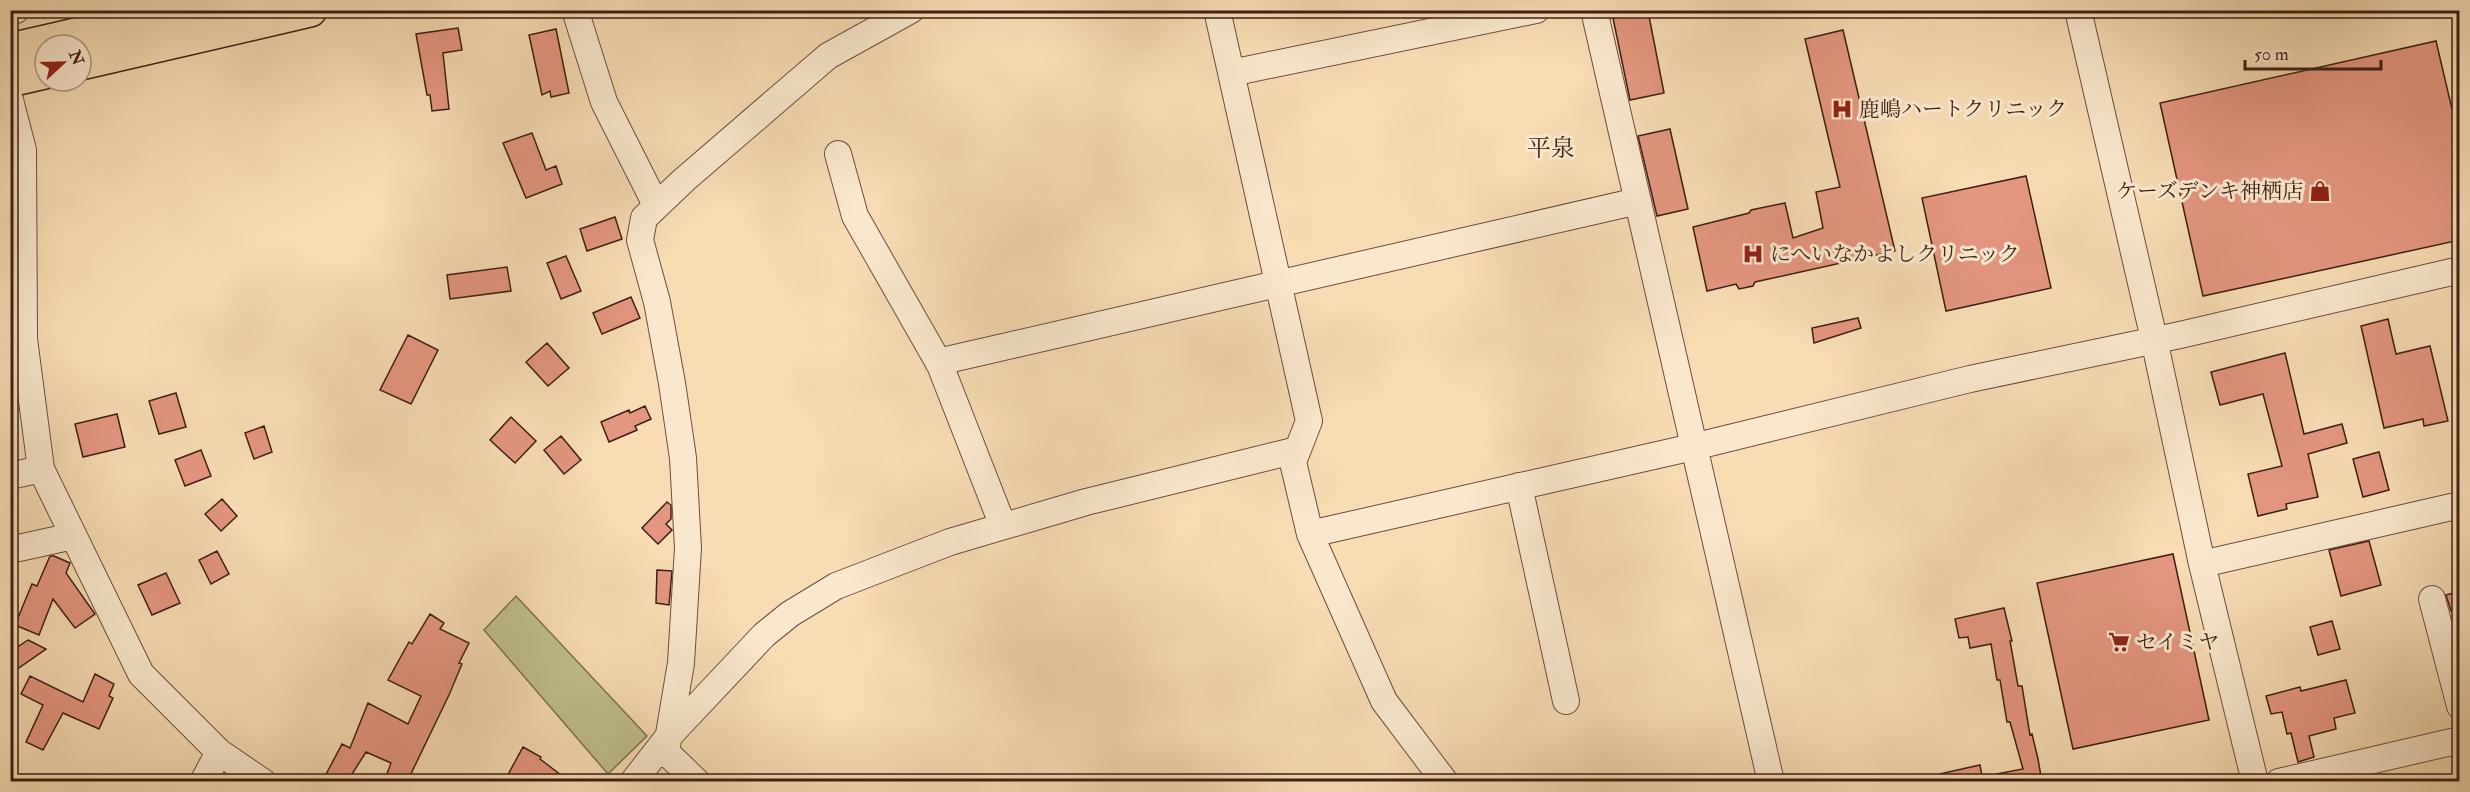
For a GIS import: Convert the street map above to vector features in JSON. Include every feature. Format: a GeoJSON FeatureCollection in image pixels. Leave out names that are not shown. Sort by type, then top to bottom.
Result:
{"type":"FeatureCollection","features":[{"type":"Feature","properties":{"kind":"highway"},"geometry":{"type":"LineString","coordinates":[[10,50],[185,10]]}},
{"type":"Feature","properties":{"kind":"highway"},"geometry":{"type":"LineString","coordinates":[[93,60],[310,10]]}},
{"type":"Feature","properties":{"kind":"highway"},"geometry":{"type":"LineString","coordinates":[[10,80],[33,75]]}},
{"type":"Feature","properties":{"kind":"street"},"geometry":{"type":"LineString","coordinates":[[10,12],[16,10]]}},
{"type":"Feature","properties":{"kind":"street"},"geometry":{"type":"LineString","coordinates":[[575,10],[604,102],[656,205]]}},
{"type":"Feature","properties":{"kind":"street"},"geometry":{"type":"LineString","coordinates":[[697,782],[666,752],[681,663],[688,548],[682,458],[672,383],[657,302],[640,240],[644,218],[656,205],[828,56],[911,10]]}},
{"type":"Feature","properties":{"kind":"street"},"geometry":{"type":"LineString","coordinates":[[1218,10],[1309,421],[1293,462],[1310,534],[1384,701],[1445,782]]}},
{"type":"Feature","properties":{"kind":"street"},"geometry":{"type":"LineString","coordinates":[[1231,74],[1536,10]]}},
{"type":"Feature","properties":{"kind":"street"},"geometry":{"type":"LineString","coordinates":[[1594,10],[1771,782]]}},
{"type":"Feature","properties":{"kind":"street"},"geometry":{"type":"LineString","coordinates":[[2078,10],[2154,339],[2202,564],[2255,782]]}},
{"type":"Feature","properties":{"kind":"street"},"geometry":{"type":"LineString","coordinates":[[10,100],[23,150],[24,339],[41,469],[141,675],[219,752],[263,782]]}},
{"type":"Feature","properties":{"kind":"street"},"geometry":{"type":"LineString","coordinates":[[838,154],[855,216],[938,362],[1003,526]]}},
{"type":"Feature","properties":{"kind":"street"},"geometry":{"type":"LineString","coordinates":[[938,362],[1638,201]]}},
{"type":"Feature","properties":{"kind":"street"},"geometry":{"type":"LineString","coordinates":[[1310,534],[1693,447],[1970,379],[2180,335],[2460,270]]}},
{"type":"Feature","properties":{"kind":"street"},"geometry":{"type":"LineString","coordinates":[[633,782],[668,737],[764,635],[790,614],[836,586],[950,542],[1003,526],[1086,502],[1297,450]]}},
{"type":"Feature","properties":{"kind":"street"},"geometry":{"type":"LineString","coordinates":[[10,476],[41,469]]}},
{"type":"Feature","properties":{"kind":"street"},"geometry":{"type":"LineString","coordinates":[[1519,486],[1566,700]]}},
{"type":"Feature","properties":{"kind":"street"},"geometry":{"type":"LineString","coordinates":[[2202,564],[2460,505]]}},
{"type":"Feature","properties":{"kind":"street"},"geometry":{"type":"LineString","coordinates":[[10,550],[73,536]]}},
{"type":"Feature","properties":{"kind":"street"},"geometry":{"type":"LineString","coordinates":[[2432,599],[2460,706]]}},
{"type":"Feature","properties":{"kind":"street"},"geometry":{"type":"LineString","coordinates":[[2279,782],[2460,740]]}},
{"type":"Feature","properties":{"kind":"street"},"geometry":{"type":"LineString","coordinates":[[203,782],[219,752]]}},
{"type":"Feature","properties":{"kind":"green space"},"geometry":{"type":"Polygon","coordinates":[[[516,596],[647,736],[608,774],[484,630],[516,596]]]}},
{"type":"Feature","properties":{"kind":"building"},"geometry":{"type":"Polygon","coordinates":[[[1648,11],[1664,93],[1630,100],[1613,18],[1648,11]]]}},
{"type":"Feature","properties":{"kind":"building"},"geometry":{"type":"Polygon","coordinates":[[[458,28],[462,50],[443,53],[449,109],[432,111],[416,34],[458,28]]]}},
{"type":"Feature","properties":{"kind":"building"},"geometry":{"type":"Polygon","coordinates":[[[556,29],[569,93],[551,97],[550,91],[542,95],[529,35],[556,29]]]}},
{"type":"Feature","properties":{"kind":"building"},"geometry":{"type":"Polygon","coordinates":[[[1843,30],[1895,251],[1755,282],[1753,286],[1739,289],[1736,284],[1707,291],[1693,227],[1749,213],[1751,210],[1785,203],[1793,238],[1823,228],[1816,192],[1840,187],[1805,39],[1843,30]]]}},
{"type":"Feature","properties":{"kind":"building","name":"ケーズデンキ神栖店"},"geometry":{"type":"Polygon","coordinates":[[[2436,41],[2460,143],[2460,240],[2203,296],[2160,103],[2436,41]]]}},
{"type":"Feature","properties":{"kind":"building"},"geometry":{"type":"Polygon","coordinates":[[[1670,129],[1688,209],[1657,216],[1638,136],[1670,129]]]}},
{"type":"Feature","properties":{"kind":"building"},"geometry":{"type":"Polygon","coordinates":[[[532,133],[546,170],[556,166],[562,184],[526,198],[503,143],[532,133]]]}},
{"type":"Feature","properties":{"kind":"building"},"geometry":{"type":"Polygon","coordinates":[[[2026,176],[2051,288],[1946,311],[1922,198],[2026,176]]]}},
{"type":"Feature","properties":{"kind":"building"},"geometry":{"type":"Polygon","coordinates":[[[615,217],[622,239],[587,251],[580,229],[615,217]]]}},
{"type":"Feature","properties":{"kind":"building"},"geometry":{"type":"Polygon","coordinates":[[[566,256],[581,291],[561,299],[547,263],[566,256]]]}},
{"type":"Feature","properties":{"kind":"building"},"geometry":{"type":"Polygon","coordinates":[[[507,267],[511,291],[450,299],[447,275],[507,267]]]}},
{"type":"Feature","properties":{"kind":"building"},"geometry":{"type":"Polygon","coordinates":[[[631,297],[640,318],[602,334],[593,313],[631,297]]]}},
{"type":"Feature","properties":{"kind":"building"},"geometry":{"type":"Polygon","coordinates":[[[1858,318],[1861,328],[1814,343],[1812,328],[1858,318]]]}},
{"type":"Feature","properties":{"kind":"building"},"geometry":{"type":"Polygon","coordinates":[[[2388,319],[2396,354],[2430,346],[2448,421],[2424,426],[2423,419],[2384,428],[2361,326],[2388,319]]]}},
{"type":"Feature","properties":{"kind":"building"},"geometry":{"type":"Polygon","coordinates":[[[408,335],[438,350],[411,404],[380,390],[408,335]]]}},
{"type":"Feature","properties":{"kind":"building"},"geometry":{"type":"Polygon","coordinates":[[[547,343],[569,368],[548,386],[526,362],[547,343]]]}},
{"type":"Feature","properties":{"kind":"building"},"geometry":{"type":"Polygon","coordinates":[[[2285,353],[2304,434],[2342,424],[2347,443],[2308,454],[2318,497],[2286,504],[2287,509],[2258,516],[2248,474],[2282,466],[2263,394],[2220,405],[2211,372],[2285,353]]]}},
{"type":"Feature","properties":{"kind":"building"},"geometry":{"type":"Polygon","coordinates":[[[176,393],[186,427],[159,434],[149,401],[176,393]]]}},
{"type":"Feature","properties":{"kind":"building"},"geometry":{"type":"Polygon","coordinates":[[[645,406],[651,419],[635,426],[637,430],[609,442],[601,422],[645,406]]]}},
{"type":"Feature","properties":{"kind":"building"},"geometry":{"type":"Polygon","coordinates":[[[117,414],[125,447],[83,457],[75,424],[117,414]]]}},
{"type":"Feature","properties":{"kind":"building"},"geometry":{"type":"Polygon","coordinates":[[[511,417],[536,441],[515,463],[490,440],[511,417]]]}},
{"type":"Feature","properties":{"kind":"building"},"geometry":{"type":"Polygon","coordinates":[[[264,426],[272,452],[254,459],[245,433],[264,426]]]}},
{"type":"Feature","properties":{"kind":"building"},"geometry":{"type":"Polygon","coordinates":[[[561,436],[581,460],[564,474],[544,450],[561,436]]]}},
{"type":"Feature","properties":{"kind":"building"},"geometry":{"type":"Polygon","coordinates":[[[201,450],[211,476],[185,486],[175,460],[201,450]]]}},
{"type":"Feature","properties":{"kind":"building"},"geometry":{"type":"Polygon","coordinates":[[[2379,452],[2389,490],[2363,497],[2353,459],[2379,452]]]}},
{"type":"Feature","properties":{"kind":"building"},"geometry":{"type":"Polygon","coordinates":[[[222,499],[237,516],[221,531],[205,514],[222,499]]]}},
{"type":"Feature","properties":{"kind":"building"},"geometry":{"type":"Polygon","coordinates":[[[667,502],[671,505],[671,519],[666,524],[672,530],[658,544],[642,528],[667,502]]]}},
{"type":"Feature","properties":{"kind":"building"},"geometry":{"type":"Polygon","coordinates":[[[2369,541],[2381,585],[2341,596],[2329,550],[2369,541]]]}},
{"type":"Feature","properties":{"kind":"building"},"geometry":{"type":"Polygon","coordinates":[[[217,551],[229,574],[211,584],[199,560],[217,551]]]}},
{"type":"Feature","properties":{"kind":"building"},"geometry":{"type":"Polygon","coordinates":[[[2173,554],[2209,720],[2073,749],[2037,583],[2173,554]]]}},
{"type":"Feature","properties":{"kind":"building"},"geometry":{"type":"Polygon","coordinates":[[[50,556],[70,563],[66,573],[95,614],[75,628],[53,599],[39,635],[15,625],[32,584],[37,586],[50,556]]]}},
{"type":"Feature","properties":{"kind":"building"},"geometry":{"type":"Polygon","coordinates":[[[657,570],[672,571],[669,605],[656,603],[657,570]]]}},
{"type":"Feature","properties":{"kind":"building"},"geometry":{"type":"Polygon","coordinates":[[[166,573],[180,603],[152,615],[138,585],[166,573]]]}},
{"type":"Feature","properties":{"kind":"building"},"geometry":{"type":"Polygon","coordinates":[[[2460,591],[2460,609],[2451,611],[2446,595],[2460,591]]]}},
{"type":"Feature","properties":{"kind":"building"},"geometry":{"type":"Polygon","coordinates":[[[2004,608],[2012,641],[2010,641],[2018,686],[2022,686],[2030,735],[2032,734],[2042,782],[1997,782],[1996,774],[2023,769],[2010,722],[2007,722],[1991,644],[1970,648],[1968,637],[1959,638],[1955,619],[2004,608]]]}},
{"type":"Feature","properties":{"kind":"building"},"geometry":{"type":"Polygon","coordinates":[[[430,614],[444,623],[440,629],[469,643],[459,663],[462,664],[449,695],[407,782],[384,782],[391,763],[366,752],[347,782],[322,782],[342,744],[350,748],[368,703],[408,724],[421,696],[388,680],[409,642],[412,644],[430,614]]]}},
{"type":"Feature","properties":{"kind":"building"},"geometry":{"type":"Polygon","coordinates":[[[2332,621],[2340,649],[2318,655],[2310,627],[2332,621]]]}},
{"type":"Feature","properties":{"kind":"building"},"geometry":{"type":"Polygon","coordinates":[[[28,640],[46,649],[10,674],[10,652],[28,640]]]}},
{"type":"Feature","properties":{"kind":"building"},"geometry":{"type":"Polygon","coordinates":[[[95,674],[114,684],[109,696],[113,698],[99,729],[63,713],[43,750],[26,742],[43,705],[21,694],[30,676],[83,702],[95,674]]]}},
{"type":"Feature","properties":{"kind":"building"},"geometry":{"type":"Polygon","coordinates":[[[2346,680],[2355,713],[2334,718],[2336,729],[2309,736],[2314,757],[2298,762],[2291,733],[2287,734],[2282,712],[2271,714],[2266,696],[2300,687],[2301,691],[2346,680]]]}},
{"type":"Feature","properties":{"kind":"building"},"geometry":{"type":"Polygon","coordinates":[[[523,747],[541,757],[540,759],[570,782],[504,782],[523,747]]]}},
{"type":"Feature","properties":{"kind":"building"},"geometry":{"type":"Polygon","coordinates":[[[1980,765],[1983,782],[1935,782],[1935,775],[1980,765]]]}},
{"type":"Feature","properties":{"kind":"place","name":"鹿嶋ハートクリニック"},"geometry":{"type":"Point","coordinates":[1842,109]}},
{"type":"Feature","properties":{"kind":"place","name":"ケーズデンキ神栖店"},"geometry":{"type":"Point","coordinates":[2320,191]}},
{"type":"Feature","properties":{"kind":"place","name":"にへいなかよしクリニック"},"geometry":{"type":"Point","coordinates":[1753,254]}},
{"type":"Feature","properties":{"kind":"place","name":"セイミヤ"},"geometry":{"type":"Point","coordinates":[2119,642]}},
{"type":"Feature","properties":{"kind":"district","name":"平泉"},"geometry":{"type":"Point","coordinates":[1551,148]}}]}
